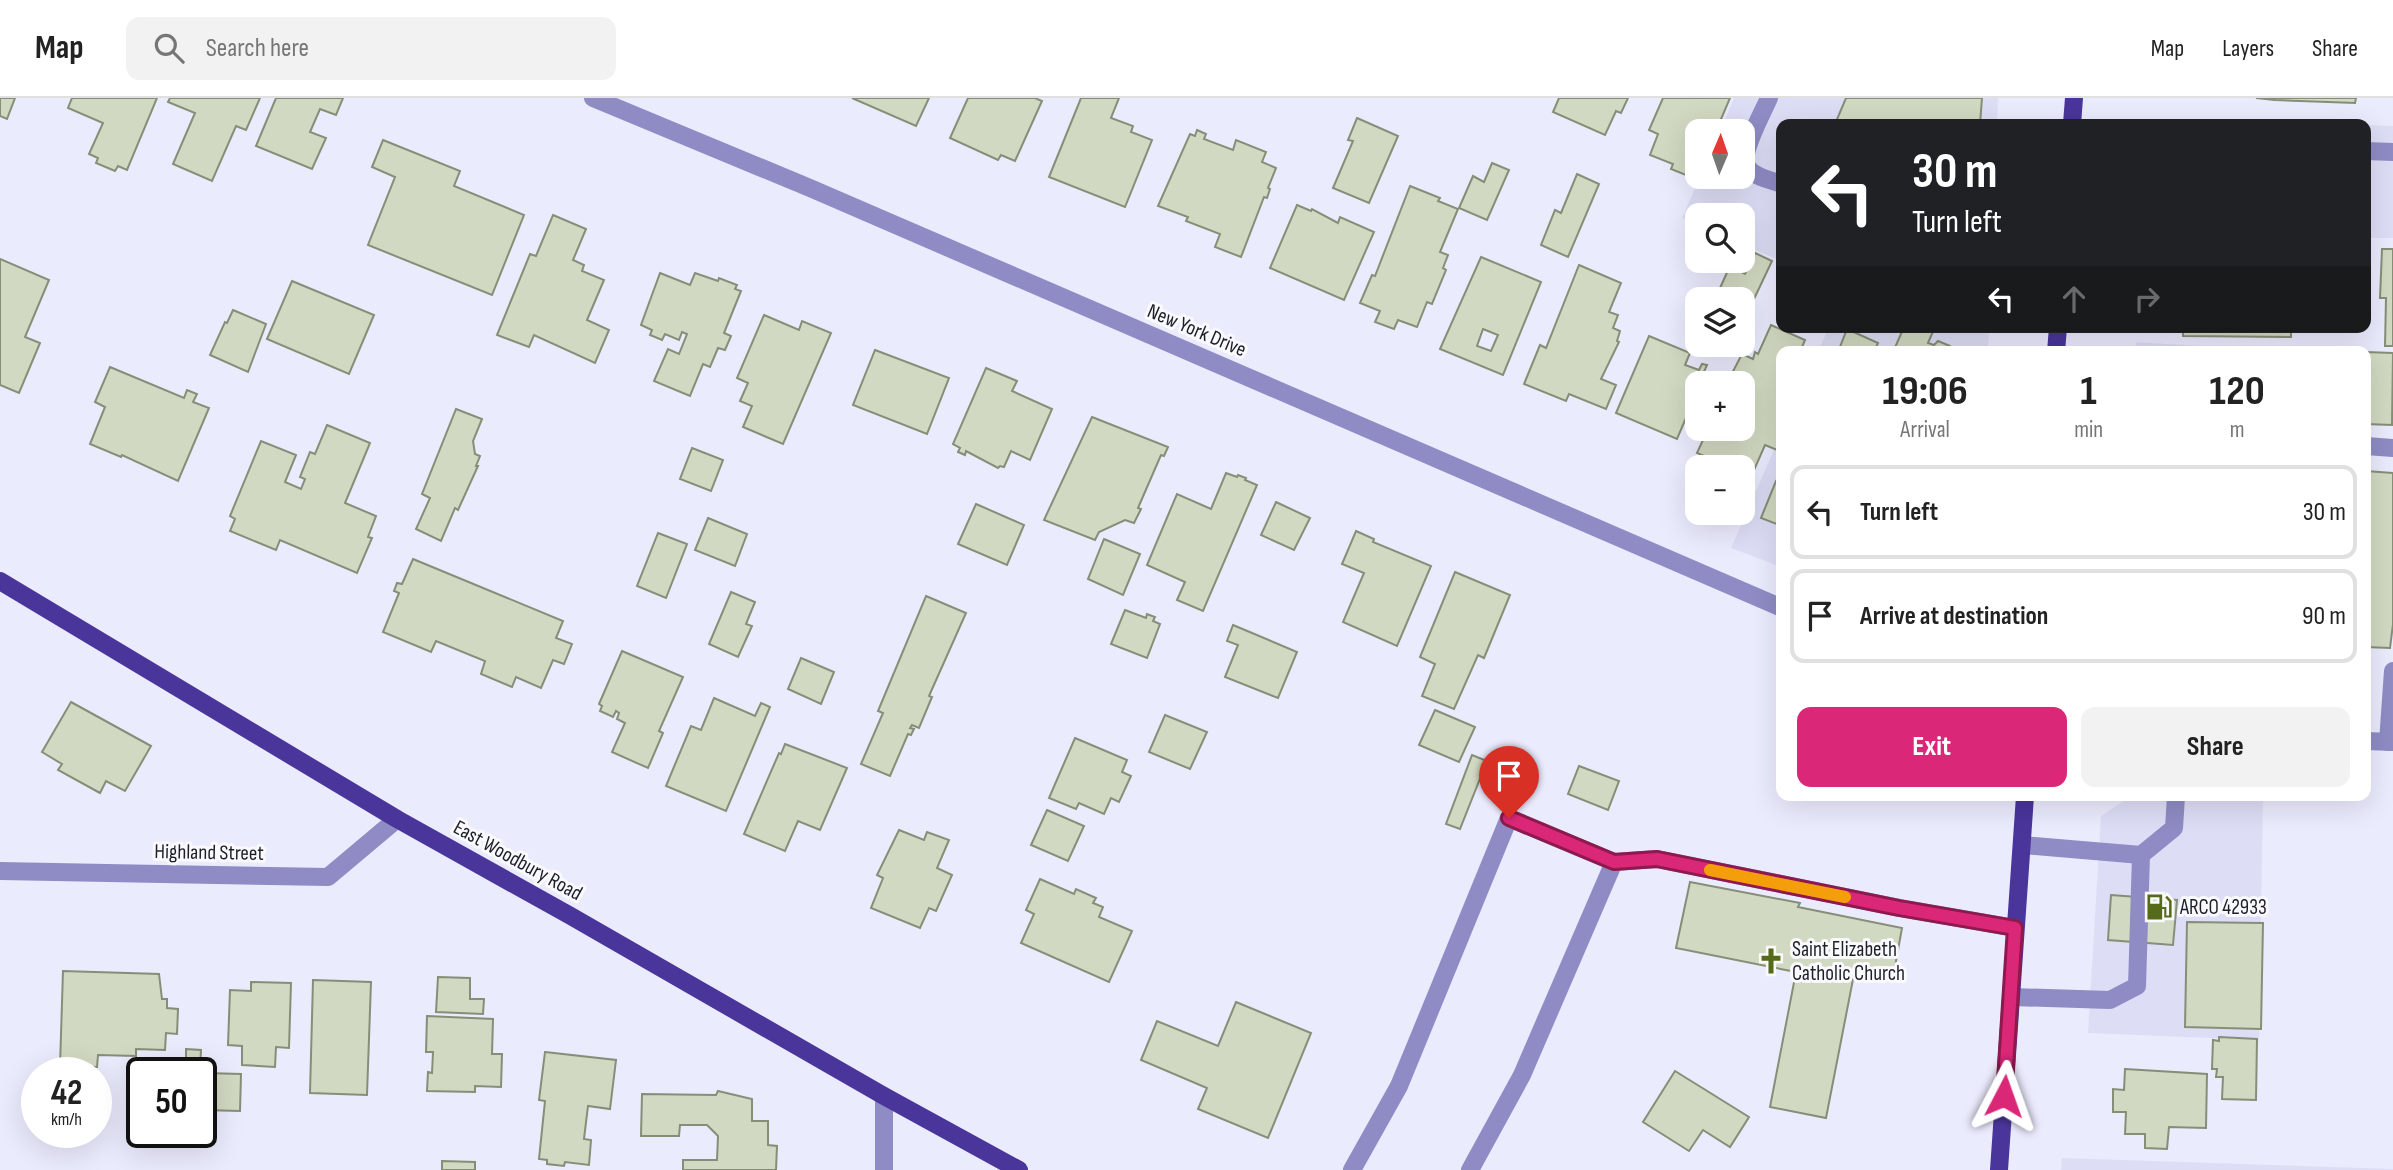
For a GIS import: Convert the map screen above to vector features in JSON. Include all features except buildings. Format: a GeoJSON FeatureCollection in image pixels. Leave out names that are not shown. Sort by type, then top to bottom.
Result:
{"type":"FeatureCollection","features":[{"type":"Feature","properties":{"kind":"main road"},"geometry":{"type":"LineString","coordinates":[[2072,119],[2074,98]]}},
{"type":"Feature","properties":{"kind":"main road","name":"East Woodbury Road"},"geometry":{"type":"LineString","coordinates":[[0,581],[397,819],[884,1097],[1019,1170]]}},
{"type":"Feature","properties":{"kind":"main road"},"geometry":{"type":"LineString","coordinates":[[1999,1170],[2025,801]]}},
{"type":"Feature","properties":{"kind":"street","name":"New York Drive"},"geometry":{"type":"LineString","coordinates":[[593,98],[810,188],[1776,605]]}},
{"type":"Feature","properties":{"kind":"street"},"geometry":{"type":"LineString","coordinates":[[1769,98],[1745,152],[1746,165],[1753,173],[1776,182]]}},
{"type":"Feature","properties":{"kind":"street"},"geometry":{"type":"LineString","coordinates":[[2371,151],[2393,152]]}},
{"type":"Feature","properties":{"kind":"street"},"geometry":{"type":"LineString","coordinates":[[2371,446],[2393,448]]}},
{"type":"Feature","properties":{"kind":"street"},"geometry":{"type":"LineString","coordinates":[[2371,741],[2391,742],[2393,671]]}},
{"type":"Feature","properties":{"kind":"street"},"geometry":{"type":"LineString","coordinates":[[2022,845],[2141,855],[2174,828],[2176,801]]}},
{"type":"Feature","properties":{"kind":"street"},"geometry":{"type":"LineString","coordinates":[[1352,1170],[1399,1086],[1509,818],[1614,862],[1657,859],[1899,908],[2015,928]]}},
{"type":"Feature","properties":{"kind":"street","name":"Highland Street"},"geometry":{"type":"LineString","coordinates":[[0,871],[328,877],[397,819]]}},
{"type":"Feature","properties":{"kind":"street"},"geometry":{"type":"LineString","coordinates":[[2012,997],[2110,1000],[2137,986],[2141,855]]}},
{"type":"Feature","properties":{"kind":"street"},"geometry":{"type":"LineString","coordinates":[[1470,1170],[1522,1074],[1614,862]]}},
{"type":"Feature","properties":{"kind":"street"},"geometry":{"type":"LineString","coordinates":[[884,1097],[884,1170]]}},
{"type":"Feature","properties":{"kind":"shaded area"},"geometry":{"type":"Polygon","coordinates":[[[1734,98],[1998,98],[1997,119],[1776,119],[1776,259],[1755,250],[1755,203],[1689,203],[1695,189],[1755,189],[1755,119],[1725,119],[1734,98]]]}},
{"type":"Feature","properties":{"kind":"shaded area"},"geometry":{"type":"Polygon","coordinates":[[[2371,125],[2393,126],[2393,238],[2371,238],[2371,125]]]}},
{"type":"Feature","properties":{"kind":"shaded area"},"geometry":{"type":"Polygon","coordinates":[[[1826,333],[1989,333],[1988,346],[1821,346],[1826,333]]]}},
{"type":"Feature","properties":{"kind":"shaded area"},"geometry":{"type":"Polygon","coordinates":[[[2136,342],[2198,346],[2136,346],[2136,342]]]}},
{"type":"Feature","properties":{"kind":"shaded area"},"geometry":{"type":"Polygon","coordinates":[[[1776,445],[1776,565],[1731,548],[1741,525],[1755,525],[1755,493],[1776,445]]]}},
{"type":"Feature","properties":{"kind":"shaded area"},"geometry":{"type":"Polygon","coordinates":[[[2124,801],[2263,801],[2259,1040],[2088,1033],[2101,816],[2124,801]]]}},
{"type":"Feature","properties":{"kind":"shaded area"},"geometry":{"type":"Polygon","coordinates":[[[2062,1158],[2393,1169],[2393,1170],[2061,1170],[2062,1158]]]}},
{"type":"Feature","properties":{"kind":"slow traffic"},"geometry":{"type":"LineString","coordinates":[[1710,870],[1845,897]]}},
{"type":"Feature","properties":{"kind":"place","name":"ARCO 42933"},"geometry":{"type":"Point","coordinates":[2159,907]}},
{"type":"Feature","properties":{"kind":"place","name":"Saint Elizabeth Catholic Church"},"geometry":{"type":"Point","coordinates":[1771,961]}},
{"type":"Feature","properties":{"kind":"route"},"geometry":{"type":"LineString","coordinates":[[1509,818],[1614,862],[1657,859],[1899,908],[2015,928],[2004,1096]]}}]}
